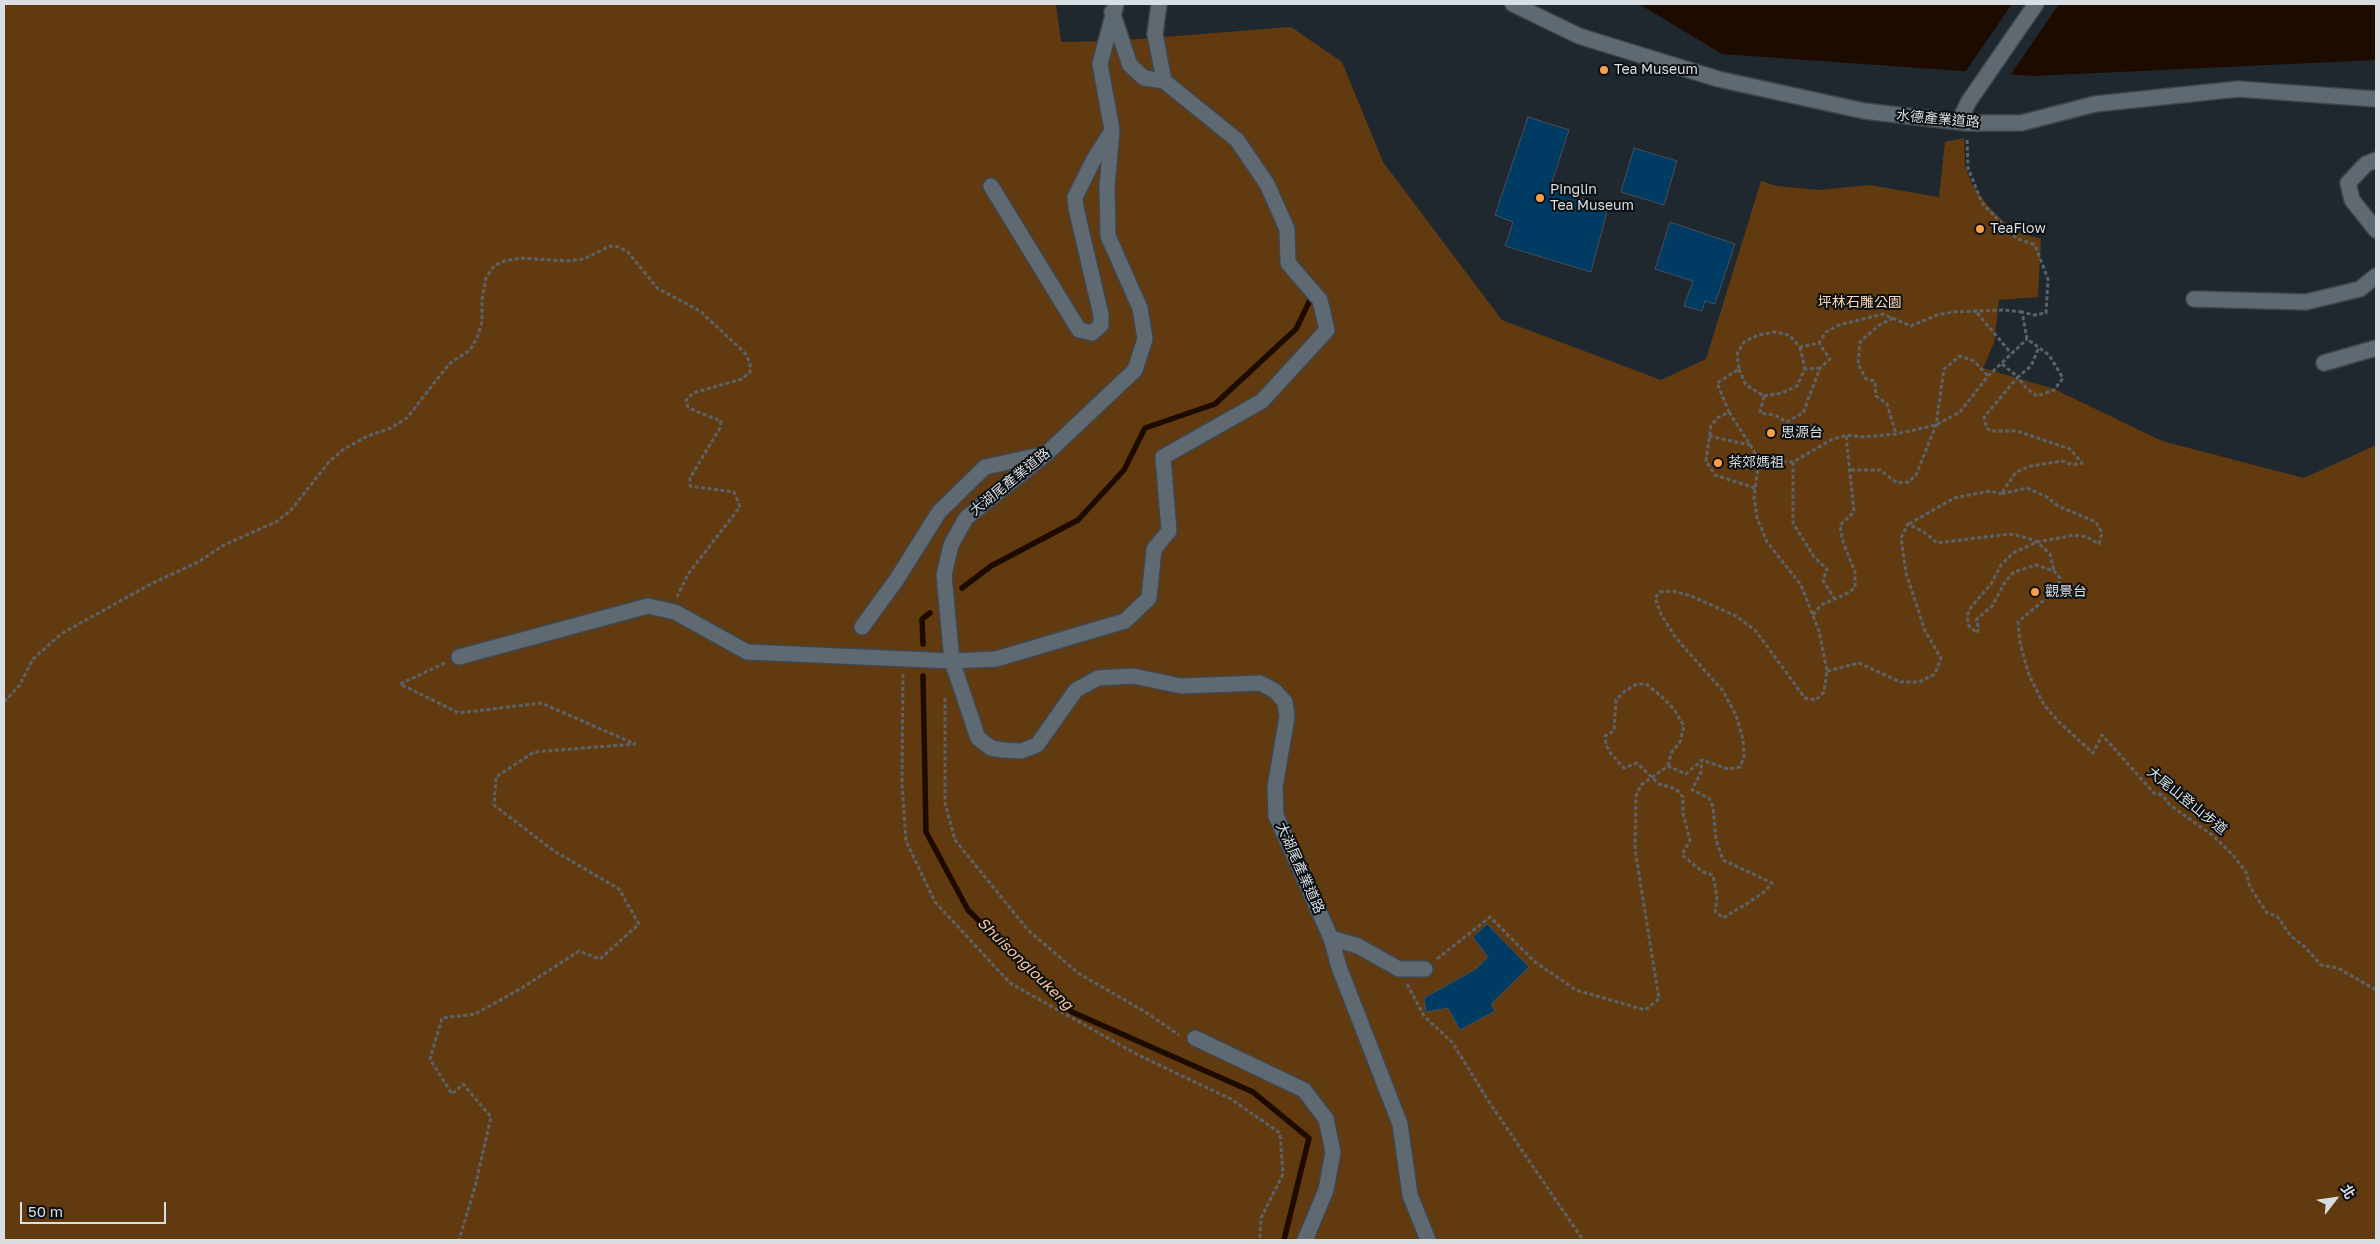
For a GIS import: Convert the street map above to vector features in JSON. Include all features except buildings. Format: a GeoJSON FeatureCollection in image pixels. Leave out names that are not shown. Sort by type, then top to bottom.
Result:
{"type":"FeatureCollection","features":[{"type":"Feature","properties":{"kind":"street"},"geometry":{"type":"LineString","coordinates":[[1159,4],[1154,34],[1164,81]]}},
{"type":"Feature","properties":{"kind":"street","name":"水德產業道路"},"geometry":{"type":"LineString","coordinates":[[1513,4],[1579,36],[1718,79],[1864,111],[1964,122],[2021,123],[2095,104],[2238,89],[2376,99]]}},
{"type":"Feature","properties":{"kind":"street"},"geometry":{"type":"LineString","coordinates":[[1964,122],[1969,101],[2036,4]]}},
{"type":"Feature","properties":{"kind":"street"},"geometry":{"type":"LineString","coordinates":[[459,656],[648,606],[675,612],[746,652],[952,661],[996,659],[1125,621],[1149,598],[1154,549],[1170,531],[1163,457],[1262,401],[1327,330],[1320,300],[1288,263],[1287,229],[1267,184],[1237,140],[1164,81],[1144,78],[1130,64],[1114,8]]}},
{"type":"Feature","properties":{"kind":"street","name":"大湖尾產業道路"},"geometry":{"type":"LineString","coordinates":[[1114,8],[1100,64],[1112,130],[1107,186],[1108,236],[1140,308],[1145,339],[1135,370],[1046,454],[966,518],[951,546],[944,575],[952,661],[978,738],[991,748],[1003,750],[1021,751],[1037,745],[1076,690],[1098,678],[1133,676],[1181,686],[1260,684],[1275,691],[1285,702],[1287,717],[1275,787],[1276,816],[1332,938],[1342,976],[1400,1124],[1410,1195],[1428,1240]]}},
{"type":"Feature","properties":{"kind":"street"},"geometry":{"type":"LineString","coordinates":[[991,186],[1079,330],[1092,334],[1101,325],[1101,315],[1075,197],[1093,161],[1112,130]]}},
{"type":"Feature","properties":{"kind":"street"},"geometry":{"type":"LineString","coordinates":[[2374,224],[2352,200],[2348,183],[2366,164],[2376,160]]}},
{"type":"Feature","properties":{"kind":"street"},"geometry":{"type":"LineString","coordinates":[[2194,299],[2306,302],[2360,289],[2376,276]]}},
{"type":"Feature","properties":{"kind":"street"},"geometry":{"type":"LineString","coordinates":[[2324,363],[2376,348]]}},
{"type":"Feature","properties":{"kind":"street"},"geometry":{"type":"LineString","coordinates":[[862,627],[897,579],[939,512],[985,467],[1046,454]]}},
{"type":"Feature","properties":{"kind":"street"},"geometry":{"type":"LineString","coordinates":[[1332,938],[1358,946],[1399,969],[1425,969]]}},
{"type":"Feature","properties":{"kind":"street"},"geometry":{"type":"LineString","coordinates":[[1190,1039],[1304,1090],[1326,1120],[1333,1152],[1326,1190],[1306,1240]]}},
{"type":"Feature","properties":{"kind":"path"},"geometry":{"type":"LineString","coordinates":[[1800,347],[1819,343],[1826,332],[1839,325],[1883,314],[1910,326],[1937,315],[1953,312],[2004,310],[2034,315],[2046,313],[2048,279],[2035,245],[2016,238],[1982,203],[1968,168],[1964,122]]}},
{"type":"Feature","properties":{"kind":"path"},"geometry":{"type":"LineString","coordinates":[[4,702],[19,686],[33,659],[61,634],[156,582],[198,562],[224,545],[276,522],[291,510],[329,462],[344,449],[368,436],[391,428],[407,418],[449,364],[470,350],[482,322],[482,299],[486,278],[494,266],[504,261],[521,258],[566,261],[584,259],[610,246],[619,247],[628,252],[657,288],[700,311],[745,353],[750,363],[750,372],[742,379],[693,393],[686,400],[688,407],[721,421],[720,428],[690,478],[690,486],[734,492],[739,499],[740,508],[727,521],[688,574],[677,595],[675,612]]}},
{"type":"Feature","properties":{"kind":"path"},"geometry":{"type":"LineString","coordinates":[[1976,312],[2010,353]]}},
{"type":"Feature","properties":{"kind":"path"},"geometry":{"type":"LineString","coordinates":[[2002,364],[2026,388],[2038,396],[2054,390],[2063,378],[2049,355],[2027,339],[2022,312]]}},
{"type":"Feature","properties":{"kind":"path"},"geometry":{"type":"LineString","coordinates":[[1894,318],[1879,325],[1860,342],[1858,364],[1866,379],[1875,382],[1876,396],[1887,404],[1896,434]]}},
{"type":"Feature","properties":{"kind":"path"},"geometry":{"type":"LineString","coordinates":[[1774,332],[1789,335],[1800,347],[1805,369],[1797,386],[1782,393],[1764,396],[1746,385],[1739,369],[1737,354],[1744,342],[1758,334],[1774,332]]}},
{"type":"Feature","properties":{"kind":"path"},"geometry":{"type":"LineString","coordinates":[[1759,459],[1793,462],[1831,440],[1846,436],[1862,437],[1896,434],[1936,425],[1960,412],[1988,376],[2002,364],[2010,353],[2027,339]]}},
{"type":"Feature","properties":{"kind":"path"},"geometry":{"type":"LineString","coordinates":[[1764,396],[1760,413],[1775,415],[1786,422],[1803,413],[1820,368],[1830,359],[1819,343]]}},
{"type":"Feature","properties":{"kind":"path"},"geometry":{"type":"LineString","coordinates":[[2001,494],[2016,472],[2031,466],[2062,461],[2073,464],[2082,463],[2070,449],[2016,431],[1990,431],[1986,427],[1984,417],[2031,366],[2039,346]]}},
{"type":"Feature","properties":{"kind":"path"},"geometry":{"type":"LineString","coordinates":[[1851,470],[1880,470],[1897,483],[1909,482],[1916,475],[1936,425],[1944,369],[1960,356],[1974,361],[1988,376]]}},
{"type":"Feature","properties":{"kind":"path"},"geometry":{"type":"LineString","coordinates":[[1805,369],[1820,368]]}},
{"type":"Feature","properties":{"kind":"path"},"geometry":{"type":"LineString","coordinates":[[1702,760],[1728,769],[1740,767],[1744,757],[1743,739],[1736,715],[1723,691],[1675,637],[1660,614],[1655,598],[1660,592],[1673,591],[1691,596],[1736,616],[1755,630],[1805,698],[1816,700],[1824,692],[1827,671],[1819,631],[1801,585],[1767,542],[1757,518],[1755,488],[1759,459],[1729,412],[1717,383],[1739,369]]}},
{"type":"Feature","properties":{"kind":"path"},"geometry":{"type":"LineString","coordinates":[[1729,412],[1717,418],[1710,426],[1706,461],[1715,475],[1755,488]]}},
{"type":"Feature","properties":{"kind":"path"},"geometry":{"type":"LineString","coordinates":[[1709,436],[1750,445]]}},
{"type":"Feature","properties":{"kind":"path"},"geometry":{"type":"LineString","coordinates":[[1812,616],[1821,605],[1855,588],[1855,572],[1842,539],[1840,524],[1854,512],[1846,436]]}},
{"type":"Feature","properties":{"kind":"path"},"geometry":{"type":"LineString","coordinates":[[1793,462],[1793,523],[1814,557],[1827,569],[1823,580],[1834,598]]}},
{"type":"Feature","properties":{"kind":"path"},"geometry":{"type":"LineString","coordinates":[[1827,671],[1858,663],[1900,682],[1919,682],[1935,674],[1941,658],[1926,631],[1906,573],[1901,538],[1908,524],[1954,498],[1990,492],[2001,494],[2027,488],[2047,497],[2058,506],[2096,522],[2102,533],[2098,544],[2087,537],[2074,535],[2037,542],[2012,553],[2001,565],[1991,584],[1971,607],[1967,616],[1969,626],[1977,633],[1979,628],[1976,620],[1992,606],[2005,582],[2014,572],[2036,565],[2054,571]]}},
{"type":"Feature","properties":{"kind":"path"},"geometry":{"type":"LineString","coordinates":[[1908,524],[1924,532],[1937,543],[2010,534],[2028,538],[2037,542],[2050,554],[2054,571]]}},
{"type":"Feature","properties":{"kind":"path","name":"大尾山登山步道"},"geometry":{"type":"LineString","coordinates":[[2054,571],[2060,578],[2058,588],[2018,622],[2020,643],[2029,675],[2044,705],[2060,724],[2094,753],[2102,735],[2154,793],[2162,795],[2170,805],[2212,835],[2233,855],[2246,872],[2250,887],[2267,913],[2277,916],[2291,936],[2305,947],[2321,965],[2338,968],[2376,990]]}},
{"type":"Feature","properties":{"kind":"path"},"geometry":{"type":"LineString","coordinates":[[459,656],[400,684],[459,713],[541,703],[635,744],[534,752],[496,777],[494,805],[554,851],[619,890],[639,924],[600,959],[579,951],[522,988],[475,1014],[442,1018],[430,1059],[452,1094],[464,1084],[491,1117],[475,1187],[459,1240]]}},
{"type":"Feature","properties":{"kind":"path"},"geometry":{"type":"LineString","coordinates":[[904,659],[902,783],[906,841],[935,902],[1010,983],[1138,1055],[1231,1099],[1280,1132],[1283,1174],[1261,1218],[1260,1240]]}},
{"type":"Feature","properties":{"kind":"path"},"geometry":{"type":"LineString","coordinates":[[1425,969],[1490,917],[1535,962],[1576,990],[1645,1010],[1659,999],[1635,850],[1636,796],[1641,785],[1651,777],[1668,766],[1670,752],[1680,742],[1684,726],[1674,709],[1662,696],[1646,684],[1637,684],[1625,690],[1616,700],[1614,731],[1605,736],[1606,745],[1611,754],[1624,768],[1637,764],[1651,777],[1659,784],[1676,789],[1683,797],[1683,814],[1690,840],[1682,855],[1703,872],[1712,875],[1717,897],[1715,911],[1723,918],[1748,903],[1772,883],[1723,860],[1716,840],[1713,807],[1709,798],[1692,790],[1701,772],[1702,760]]}},
{"type":"Feature","properties":{"kind":"path"},"geometry":{"type":"LineString","coordinates":[[945,694],[945,803],[955,840],[1028,930],[1078,974],[1190,1039]]}},
{"type":"Feature","properties":{"kind":"path"},"geometry":{"type":"LineString","coordinates":[[1668,766],[1686,774],[1702,760]]}},
{"type":"Feature","properties":{"kind":"path"},"geometry":{"type":"LineString","coordinates":[[1399,969],[1424,1016],[1452,1042],[1489,1102],[1583,1240]]}},
{"type":"Feature","properties":{"kind":"green space","name":"坪林石雕公園"},"geometry":{"type":"Polygon","coordinates":[[[4,4],[1056,4],[1061,42],[1112,41],[1291,27],[1342,62],[1383,162],[1502,320],[1661,380],[1706,359],[1761,181],[1777,186],[1819,190],[1869,185],[1939,197],[1945,142],[1964,138],[1965,165],[1972,185],[1990,208],[2013,231],[2041,239],[2038,297],[1999,300],[1994,343],[1983,368],[2054,389],[2162,441],[2304,478],[2376,445],[2376,1240],[4,1240],[4,4]]]}},
{"type":"Feature","properties":{"kind":"shaded area"},"geometry":{"type":"Polygon","coordinates":[[[1639,4],[2376,4],[2376,60],[2033,76],[1722,54],[1639,4]]]}},
{"type":"Feature","properties":{"kind":"pier"},"geometry":{"type":"Polygon","coordinates":[[[2012,4],[2059,4],[2009,77],[1964,74],[2012,4]]]}},
{"type":"Feature","properties":{"kind":"waterway","name":"Shuisongloukeng"},"geometry":{"type":"LineString","coordinates":[[962,588],[991,566],[1078,520],[1124,470],[1145,428],[1215,404],[1296,329],[1313,294]]}},
{"type":"Feature","properties":{"kind":"waterway","name":"Shuisongloukeng"},"geometry":{"type":"LineString","coordinates":[[923,644],[922,619],[930,613]]}},
{"type":"Feature","properties":{"kind":"waterway","name":"Shuisongloukeng"},"geometry":{"type":"LineString","coordinates":[[923,676],[926,832],[968,910],[1072,1012],[1253,1092],[1309,1138],[1284,1240]]}},
{"type":"Feature","properties":{"kind":"place","name":"Tea Museum"},"geometry":{"type":"Point","coordinates":[1604,70]}},
{"type":"Feature","properties":{"kind":"place","name":"Pinglin Tea Museum"},"geometry":{"type":"Point","coordinates":[1540,198]}},
{"type":"Feature","properties":{"kind":"place","name":"TeaFlow"},"geometry":{"type":"Point","coordinates":[1980,229]}},
{"type":"Feature","properties":{"kind":"place","name":"思源台"},"geometry":{"type":"Point","coordinates":[1771,433]}},
{"type":"Feature","properties":{"kind":"place","name":"茶郊媽祖"},"geometry":{"type":"Point","coordinates":[1718,463]}},
{"type":"Feature","properties":{"kind":"place","name":"觀景台"},"geometry":{"type":"Point","coordinates":[2035,592]}}]}
